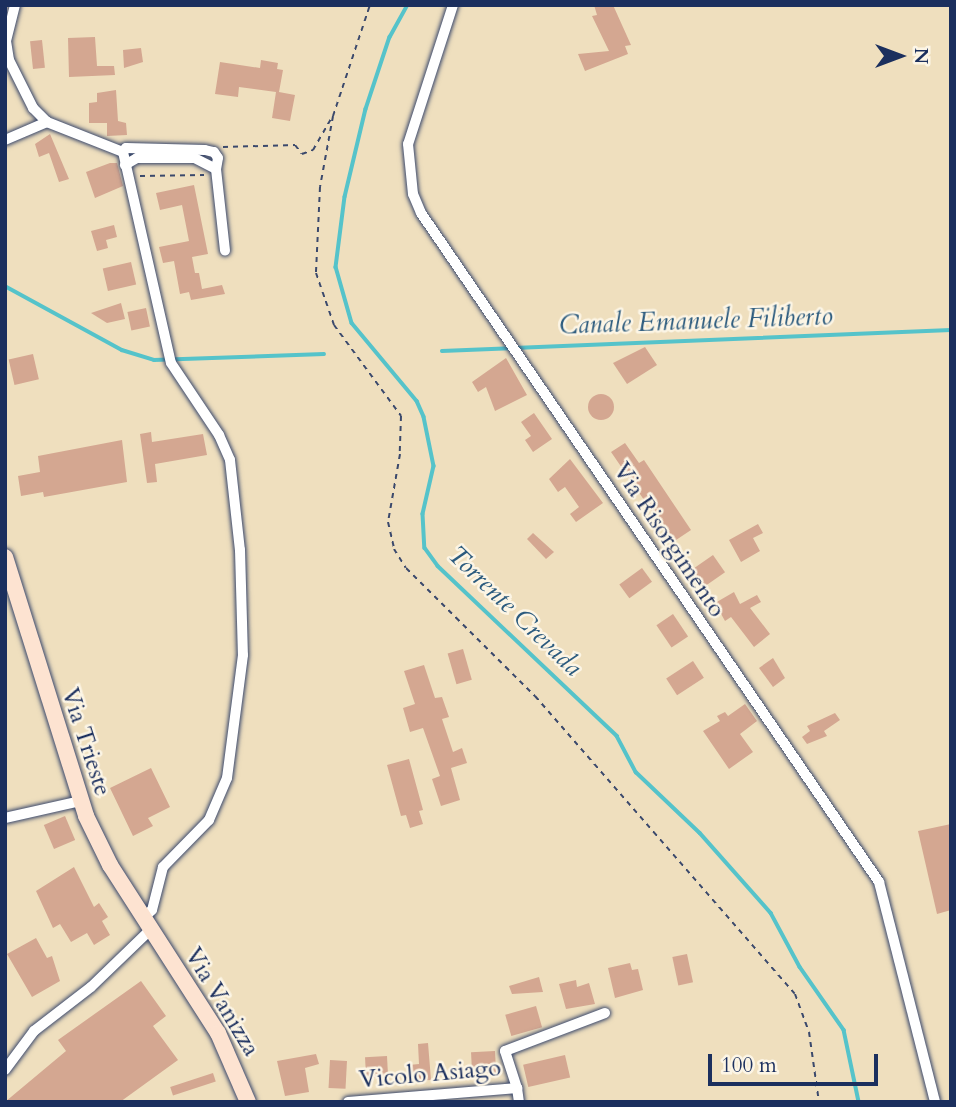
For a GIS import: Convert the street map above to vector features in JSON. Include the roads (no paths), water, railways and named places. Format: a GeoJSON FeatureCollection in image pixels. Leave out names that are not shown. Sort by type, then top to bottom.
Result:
{"type":"FeatureCollection","features":[{"type":"Feature","properties":{"kind":"street"},"geometry":{"type":"LineString","coordinates":[[15,5],[6,41],[7,61],[33,108],[47,122],[122,152]]}},
{"type":"Feature","properties":{"kind":"street","name":"Via Risorgimento"},"geometry":{"type":"LineString","coordinates":[[453,5],[408,144],[408,175],[421,213],[880,882],[935,1102]]}},
{"type":"Feature","properties":{"kind":"street"},"geometry":{"type":"LineString","coordinates":[[5,140],[47,122]]}},
{"type":"Feature","properties":{"kind":"street"},"geometry":{"type":"LineString","coordinates":[[122,152],[127,148],[214,152],[225,251]]}},
{"type":"Feature","properties":{"kind":"street"},"geometry":{"type":"LineString","coordinates":[[5,1070],[34,1031],[91,987],[147,924],[167,860],[209,820],[219,802],[242,673],[240,550],[230,460],[219,435],[170,359],[122,152]]}},
{"type":"Feature","properties":{"kind":"street"},"geometry":{"type":"LineString","coordinates":[[127,170],[137,158],[194,158],[216,172]]}},
{"type":"Feature","properties":{"kind":"street","name":"Via Trieste"},"geometry":{"type":"LineString","coordinates":[[5,557],[80,801],[110,865],[147,924]]}},
{"type":"Feature","properties":{"kind":"street"},"geometry":{"type":"LineString","coordinates":[[5,818],[80,801]]}},
{"type":"Feature","properties":{"kind":"street","name":"Via Vanizza"},"geometry":{"type":"LineString","coordinates":[[147,924],[218,1033],[248,1102]]}},
{"type":"Feature","properties":{"kind":"street","name":"Vicolo Asiago"},"geometry":{"type":"LineString","coordinates":[[519,1102],[505,1051],[605,1013]]}},
{"type":"Feature","properties":{"kind":"street","name":"Vicolo Asiago"},"geometry":{"type":"LineString","coordinates":[[348,1102],[517,1088]]}},
{"type":"Feature","properties":{"kind":"waterway","name":"Torrente Crevada"},"geometry":{"type":"LineString","coordinates":[[408,5],[390,37],[366,109],[345,197],[336,267],[352,323],[417,401],[424,417],[434,466],[423,514],[425,548],[438,566],[617,736],[636,772],[700,833],[771,913],[800,967],[844,1030],[859,1102]]}},
{"type":"Feature","properties":{"kind":"waterway","name":"Canale Emanuele Filiberto"},"geometry":{"type":"LineString","coordinates":[[5,286],[122,350],[154,360],[324,354]]}},
{"type":"Feature","properties":{"kind":"waterway","name":"Canale Emanuele Filiberto"},"geometry":{"type":"LineString","coordinates":[[442,351],[951,330]]}}]}
